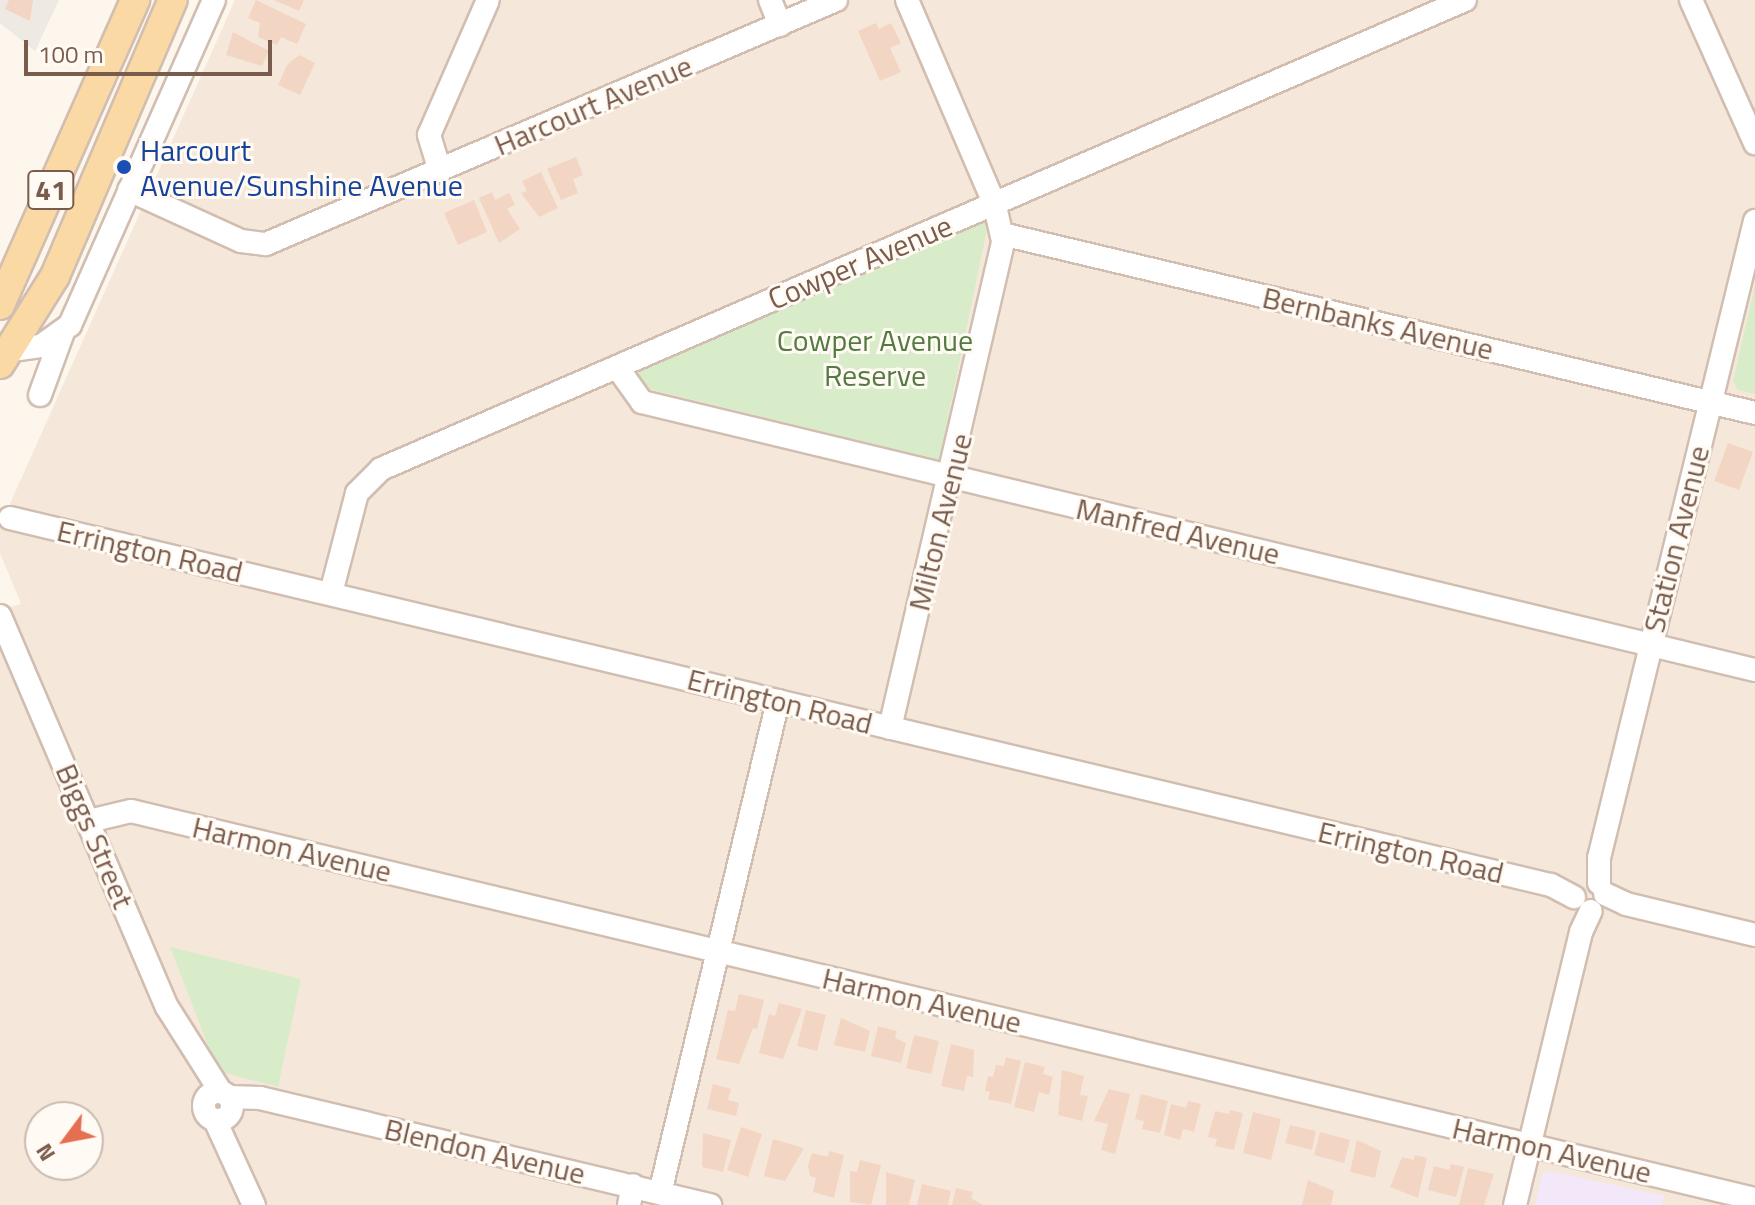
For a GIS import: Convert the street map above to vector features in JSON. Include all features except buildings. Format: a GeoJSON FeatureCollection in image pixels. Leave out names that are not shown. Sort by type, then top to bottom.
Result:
{"type":"FeatureCollection","features":[{"type":"Feature","properties":{"kind":"main road","name":"41"},"geometry":{"type":"LineString","coordinates":[[3,357],[55,276],[173,0]]}},
{"type":"Feature","properties":{"kind":"main road","name":"41"},"geometry":{"type":"LineString","coordinates":[[0,305],[134,1]]}},
{"type":"Feature","properties":{"kind":"street"},"geometry":{"type":"LineString","coordinates":[[40,395],[63,332],[214,0]]}},
{"type":"Feature","properties":{"kind":"street"},"geometry":{"type":"LineString","coordinates":[[440,171],[429,135],[488,0]]}},
{"type":"Feature","properties":{"kind":"street"},"geometry":{"type":"LineString","coordinates":[[770,0],[780,25]]}},
{"type":"Feature","properties":{"kind":"street","name":"Harcourt Avenue"},"geometry":{"type":"LineString","coordinates":[[129,190],[241,241],[266,244],[836,0]]}},
{"type":"Feature","properties":{"kind":"street","name":"Milton Avenue"},"geometry":{"type":"LineString","coordinates":[[890,728],[1000,269],[1002,234],[994,203],[907,0]]}},
{"type":"Feature","properties":{"kind":"street","name":"Cowper Avenue"},"geometry":{"type":"LineString","coordinates":[[331,593],[354,502],[365,480],[381,469],[1465,0]]}},
{"type":"Feature","properties":{"kind":"street"},"geometry":{"type":"LineString","coordinates":[[1691,0],[1755,143]]}},
{"type":"Feature","properties":{"kind":"street","name":"Station Avenue"},"geometry":{"type":"LineString","coordinates":[[1515,1205],[1755,221]]}},
{"type":"Feature","properties":{"kind":"street","name":"Bernbanks Avenue"},"geometry":{"type":"LineString","coordinates":[[1002,234],[1755,413]]}},
{"type":"Feature","properties":{"kind":"street"},"geometry":{"type":"LineString","coordinates":[[3,357],[41,346],[63,332]]}},
{"type":"Feature","properties":{"kind":"street","name":"Manfred Avenue"},"geometry":{"type":"LineString","coordinates":[[617,367],[642,402],[1755,670]]}},
{"type":"Feature","properties":{"kind":"street","name":"Errington Road"},"geometry":{"type":"LineString","coordinates":[[10,518],[1755,935]]}},
{"type":"Feature","properties":{"kind":"street","name":"Biggs Street"},"geometry":{"type":"LineString","coordinates":[[0,616],[167,1007],[222,1105],[234,1159],[254,1205]]}},
{"type":"Feature","properties":{"kind":"street"},"geometry":{"type":"LineString","coordinates":[[660,1193],[778,701]]}},
{"type":"Feature","properties":{"kind":"street","name":"Harmon Avenue"},"geometry":{"type":"LineString","coordinates":[[89,821],[131,811],[1755,1199]]}},
{"type":"Feature","properties":{"kind":"street","name":"Blendon Avenue"},"geometry":{"type":"LineString","coordinates":[[222,1105],[260,1098],[631,1195],[660,1193],[710,1205]]}},
{"type":"Feature","properties":{"kind":"shaded area"},"geometry":{"type":"Polygon","coordinates":[[[0,0],[59,0],[35,51],[0,23],[0,0]]]}},
{"type":"Feature","properties":{"kind":"shaded area"},"geometry":{"type":"Polygon","coordinates":[[[235,0],[783,0],[784,5],[815,0],[1755,0],[1755,1205],[0,1205],[0,610],[21,604],[0,553],[0,526],[235,0]]]}},
{"type":"Feature","properties":{"kind":"shaded area"},"geometry":{"type":"Polygon","coordinates":[[[1549,1171],[1664,1196],[1662,1205],[1535,1205],[1542,1175],[1549,1171]]]}},
{"type":"Feature","properties":{"kind":"green space","name":"Cowper Avenue Reserve"},"geometry":{"type":"Polygon","coordinates":[[[989,220],[939,460],[641,387],[638,369],[989,220]]]}},
{"type":"Feature","properties":{"kind":"green space"},"geometry":{"type":"Polygon","coordinates":[[[1755,285],[1755,394],[1738,390],[1733,381],[1755,285]]]}},
{"type":"Feature","properties":{"kind":"green space"},"geometry":{"type":"Polygon","coordinates":[[[170,947],[301,979],[278,1087],[218,1071],[170,947]]]}},
{"type":"Feature","properties":{"kind":"place","name":"Harcourt Avenue/Sunshine Avenue"},"geometry":{"type":"Point","coordinates":[124,167]}}]}
